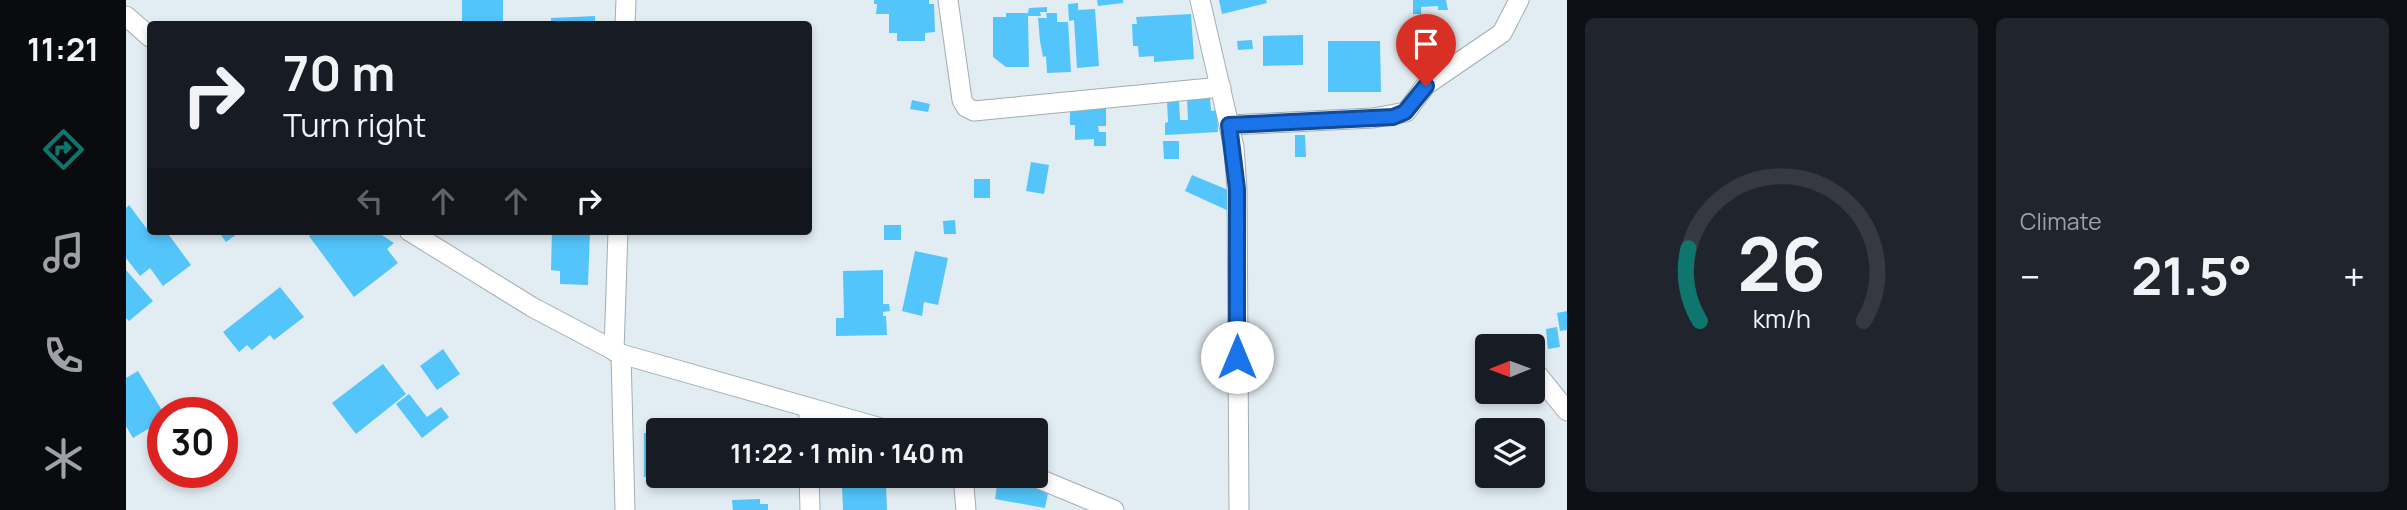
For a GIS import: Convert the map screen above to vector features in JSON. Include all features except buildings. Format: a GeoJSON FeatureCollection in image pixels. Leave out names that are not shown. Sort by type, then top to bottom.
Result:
{"type":"FeatureCollection","features":[{"type":"Feature","properties":{"kind":"street"},"geometry":{"type":"LineString","coordinates":[[625,21],[626,0]]}},
{"type":"Feature","properties":{"kind":"street"},"geometry":{"type":"LineString","coordinates":[[948,0],[962,100],[966,107],[974,111],[1221,87]]}},
{"type":"Feature","properties":{"kind":"street"},"geometry":{"type":"LineString","coordinates":[[1200,0],[1229,125],[1237,189],[1238,510]]}},
{"type":"Feature","properties":{"kind":"street"},"geometry":{"type":"LineString","coordinates":[[1229,125],[1373,118],[1405,112],[1426,86],[1502,33],[1519,0]]}},
{"type":"Feature","properties":{"kind":"street"},"geometry":{"type":"LineString","coordinates":[[126,16],[147,34]]}},
{"type":"Feature","properties":{"kind":"street"},"geometry":{"type":"LineString","coordinates":[[415,235],[532,307],[617,353],[845,418]]}},
{"type":"Feature","properties":{"kind":"street"},"geometry":{"type":"LineString","coordinates":[[618,235],[617,353],[625,510]]}},
{"type":"Feature","properties":{"kind":"street"},"geometry":{"type":"LineString","coordinates":[[1545,384],[1567,411]]}},
{"type":"Feature","properties":{"kind":"street"},"geometry":{"type":"LineString","coordinates":[[809,408],[809,418]]}},
{"type":"Feature","properties":{"kind":"street"},"geometry":{"type":"LineString","coordinates":[[1048,483],[1114,510]]}},
{"type":"Feature","properties":{"kind":"street"},"geometry":{"type":"LineString","coordinates":[[810,488],[810,510]]}},
{"type":"Feature","properties":{"kind":"street"},"geometry":{"type":"LineString","coordinates":[[964,488],[966,510]]}},
{"type":"Feature","properties":{"kind":"route"},"geometry":{"type":"LineString","coordinates":[[1237,357],[1237,189],[1234,147],[1229,125],[1393,117],[1405,112],[1426,86]]}}]}
